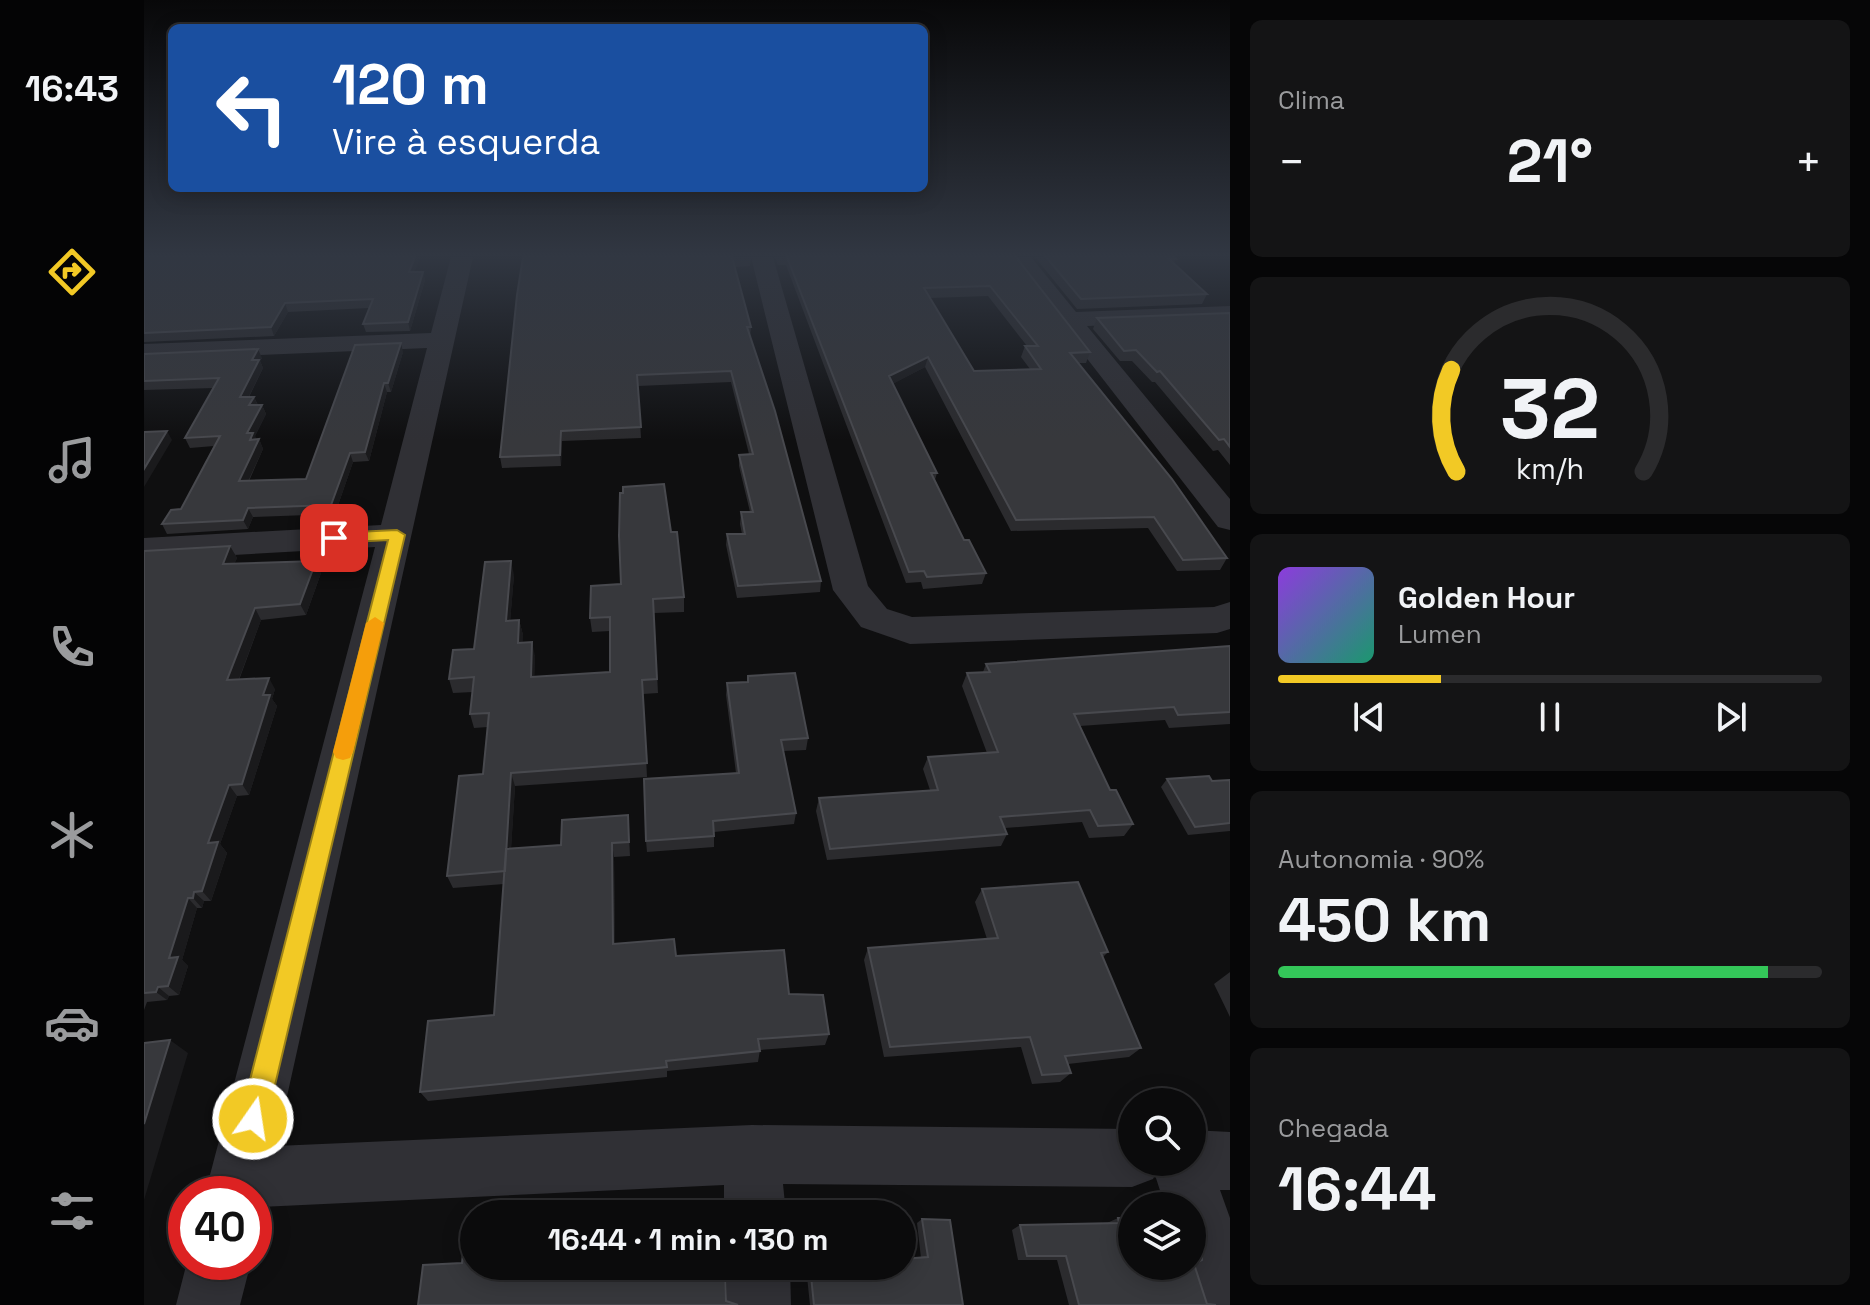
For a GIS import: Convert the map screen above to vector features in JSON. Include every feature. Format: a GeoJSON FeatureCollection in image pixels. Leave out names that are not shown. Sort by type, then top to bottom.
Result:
{"type":"FeatureCollection","features":[{"type":"Feature","properties":{"kind":"street"},"geometry":{"type":"LineString","coordinates":[[239,1176],[448,318]]}},
{"type":"Feature","properties":{"kind":"street"},"geometry":{"type":"LineString","coordinates":[[778,318],[851,590],[874,618],[910,631],[1217,620],[1230,615]]}},
{"type":"Feature","properties":{"kind":"street"},"geometry":{"type":"LineString","coordinates":[[1072,319],[1101,318]]}},
{"type":"Feature","properties":{"kind":"street"},"geometry":{"type":"LineString","coordinates":[[1072,319],[1230,520]]}},
{"type":"Feature","properties":{"kind":"street"},"geometry":{"type":"LineString","coordinates":[[144,352],[443,340]]}},
{"type":"Feature","properties":{"kind":"street"},"geometry":{"type":"LineString","coordinates":[[144,549],[397,535]]}},
{"type":"Feature","properties":{"kind":"street"},"geometry":{"type":"LineString","coordinates":[[272,1184],[752,1154],[1118,1158]]}},
{"type":"Feature","properties":{"kind":"street"},"geometry":{"type":"LineString","coordinates":[[752,1154],[754,1200]]}},
{"type":"Feature","properties":{"kind":"street"},"geometry":{"type":"LineString","coordinates":[[1206,1160],[1230,1161]]}},
{"type":"Feature","properties":{"kind":"street"},"geometry":{"type":"LineString","coordinates":[[1185,1176],[1229,1305]]}},
{"type":"Feature","properties":{"kind":"street"},"geometry":{"type":"LineString","coordinates":[[208,1305],[214,1280]]}},
{"type":"Feature","properties":{"kind":"street"},"geometry":{"type":"LineString","coordinates":[[758,1280],[759,1305]]}},
{"type":"Feature","properties":{"kind":"building"},"geometry":{"type":"Polygon","coordinates":[[[144,318],[276,318],[271,327],[144,333],[144,318]]]}},
{"type":"Feature","properties":{"kind":"building"},"geometry":{"type":"Polygon","coordinates":[[[365,318],[409,318],[408,322],[363,324],[365,318]]]}},
{"type":"Feature","properties":{"kind":"building"},"geometry":{"type":"Polygon","coordinates":[[[515,318],[749,318],[751,327],[747,327],[775,411],[821,581],[738,586],[727,534],[745,534],[741,512],[753,512],[739,455],[753,454],[731,371],[637,375],[641,427],[561,431],[560,455],[500,457],[515,318]]]}},
{"type":"Feature","properties":{"kind":"building"},"geometry":{"type":"Polygon","coordinates":[[[811,318],[942,318],[974,371],[1041,369],[1025,346],[1038,346],[1016,318],[1063,318],[1090,352],[1070,353],[1172,479],[1227,558],[1183,560],[1154,517],[1016,520],[928,357],[889,376],[937,473],[931,473],[964,540],[969,540],[986,573],[927,577],[924,571],[909,572],[811,318]]]}},
{"type":"Feature","properties":{"kind":"building"},"geometry":{"type":"Polygon","coordinates":[[[1097,318],[1230,318],[1230,447],[1224,439],[1219,440],[1160,371],[1157,372],[1136,350],[1124,351],[1097,318]]]}},
{"type":"Feature","properties":{"kind":"building"},"geometry":{"type":"Polygon","coordinates":[[[401,343],[388,383],[384,383],[365,452],[350,453],[331,505],[248,508],[243,520],[162,524],[171,510],[181,509],[220,436],[185,438],[219,378],[144,381],[144,354],[258,349],[252,360],[259,360],[240,397],[254,397],[249,405],[262,405],[247,433],[253,433],[250,440],[259,439],[239,481],[306,479],[355,345],[401,343]]]}},
{"type":"Feature","properties":{"kind":"building"},"geometry":{"type":"Polygon","coordinates":[[[167,431],[144,469],[144,432],[167,431]]]}},
{"type":"Feature","properties":{"kind":"building"},"geometry":{"type":"Polygon","coordinates":[[[664,484],[671,532],[677,532],[684,597],[653,599],[657,679],[642,680],[647,763],[511,773],[505,871],[447,876],[459,776],[483,774],[489,713],[470,714],[474,677],[449,679],[453,650],[474,649],[485,562],[511,561],[506,621],[519,620],[518,643],[532,642],[531,677],[610,672],[610,617],[590,618],[591,586],[621,584],[619,536],[620,493],[623,493],[623,487],[664,484]]]}},
{"type":"Feature","properties":{"kind":"building"},"geometry":{"type":"Polygon","coordinates":[[[230,546],[223,564],[316,561],[300,604],[255,608],[227,680],[269,678],[263,695],[270,695],[242,784],[229,785],[208,843],[218,842],[202,891],[194,892],[193,898],[188,898],[169,958],[178,957],[168,986],[144,993],[144,551],[230,546]]]}},
{"type":"Feature","properties":{"kind":"building"},"geometry":{"type":"Polygon","coordinates":[[[1230,646],[1230,712],[1178,715],[1174,707],[1074,714],[1110,790],[1116,790],[1133,824],[1098,826],[1090,810],[1000,817],[1007,834],[830,849],[819,798],[938,790],[928,757],[998,752],[967,673],[990,672],[986,664],[1230,646]]]}},
{"type":"Feature","properties":{"kind":"building"},"geometry":{"type":"Polygon","coordinates":[[[795,673],[808,738],[781,740],[796,813],[713,821],[714,836],[646,841],[644,779],[739,773],[727,683],[748,682],[748,676],[795,673]]]}},
{"type":"Feature","properties":{"kind":"building"},"geometry":{"type":"Polygon","coordinates":[[[1209,776],[1212,781],[1230,780],[1230,823],[1195,827],[1167,779],[1209,776]]]}},
{"type":"Feature","properties":{"kind":"building"},"geometry":{"type":"Polygon","coordinates":[[[628,815],[629,842],[612,843],[613,944],[674,939],[676,956],[784,950],[789,994],[823,995],[829,1034],[758,1039],[760,1051],[666,1061],[667,1067],[420,1092],[428,1021],[494,1015],[506,849],[561,845],[562,820],[628,815]]]}},
{"type":"Feature","properties":{"kind":"building"},"geometry":{"type":"Polygon","coordinates":[[[1078,882],[1108,952],[1101,953],[1141,1048],[1065,1056],[1071,1073],[1042,1075],[1030,1037],[890,1047],[868,948],[998,938],[982,889],[1078,882]]]}},
{"type":"Feature","properties":{"kind":"building"},"geometry":{"type":"Polygon","coordinates":[[[170,1040],[144,1124],[144,1043],[170,1040]]]}},
{"type":"Feature","properties":{"kind":"building"},"geometry":{"type":"Polygon","coordinates":[[[922,1219],[950,1220],[963,1305],[814,1305],[811,1280],[916,1280],[916,1258],[928,1257],[922,1219]]]}},
{"type":"Feature","properties":{"kind":"building"},"geometry":{"type":"Polygon","coordinates":[[[1118,1223],[1118,1280],[1199,1280],[1207,1304],[1216,1305],[1079,1305],[1066,1256],[1027,1256],[1020,1225],[1118,1223]]]}},
{"type":"Feature","properties":{"kind":"building"},"geometry":{"type":"Polygon","coordinates":[[[460,1263],[460,1280],[725,1280],[726,1301],[738,1305],[418,1305],[423,1265],[460,1263]]]}},
{"type":"Feature","properties":{"kind":"slow traffic"},"geometry":{"type":"LineString","coordinates":[[343,752],[375,623]]}},
{"type":"Feature","properties":{"kind":"route"},"geometry":{"type":"LineString","coordinates":[[253,1119],[397,535],[334,538]]}}]}
